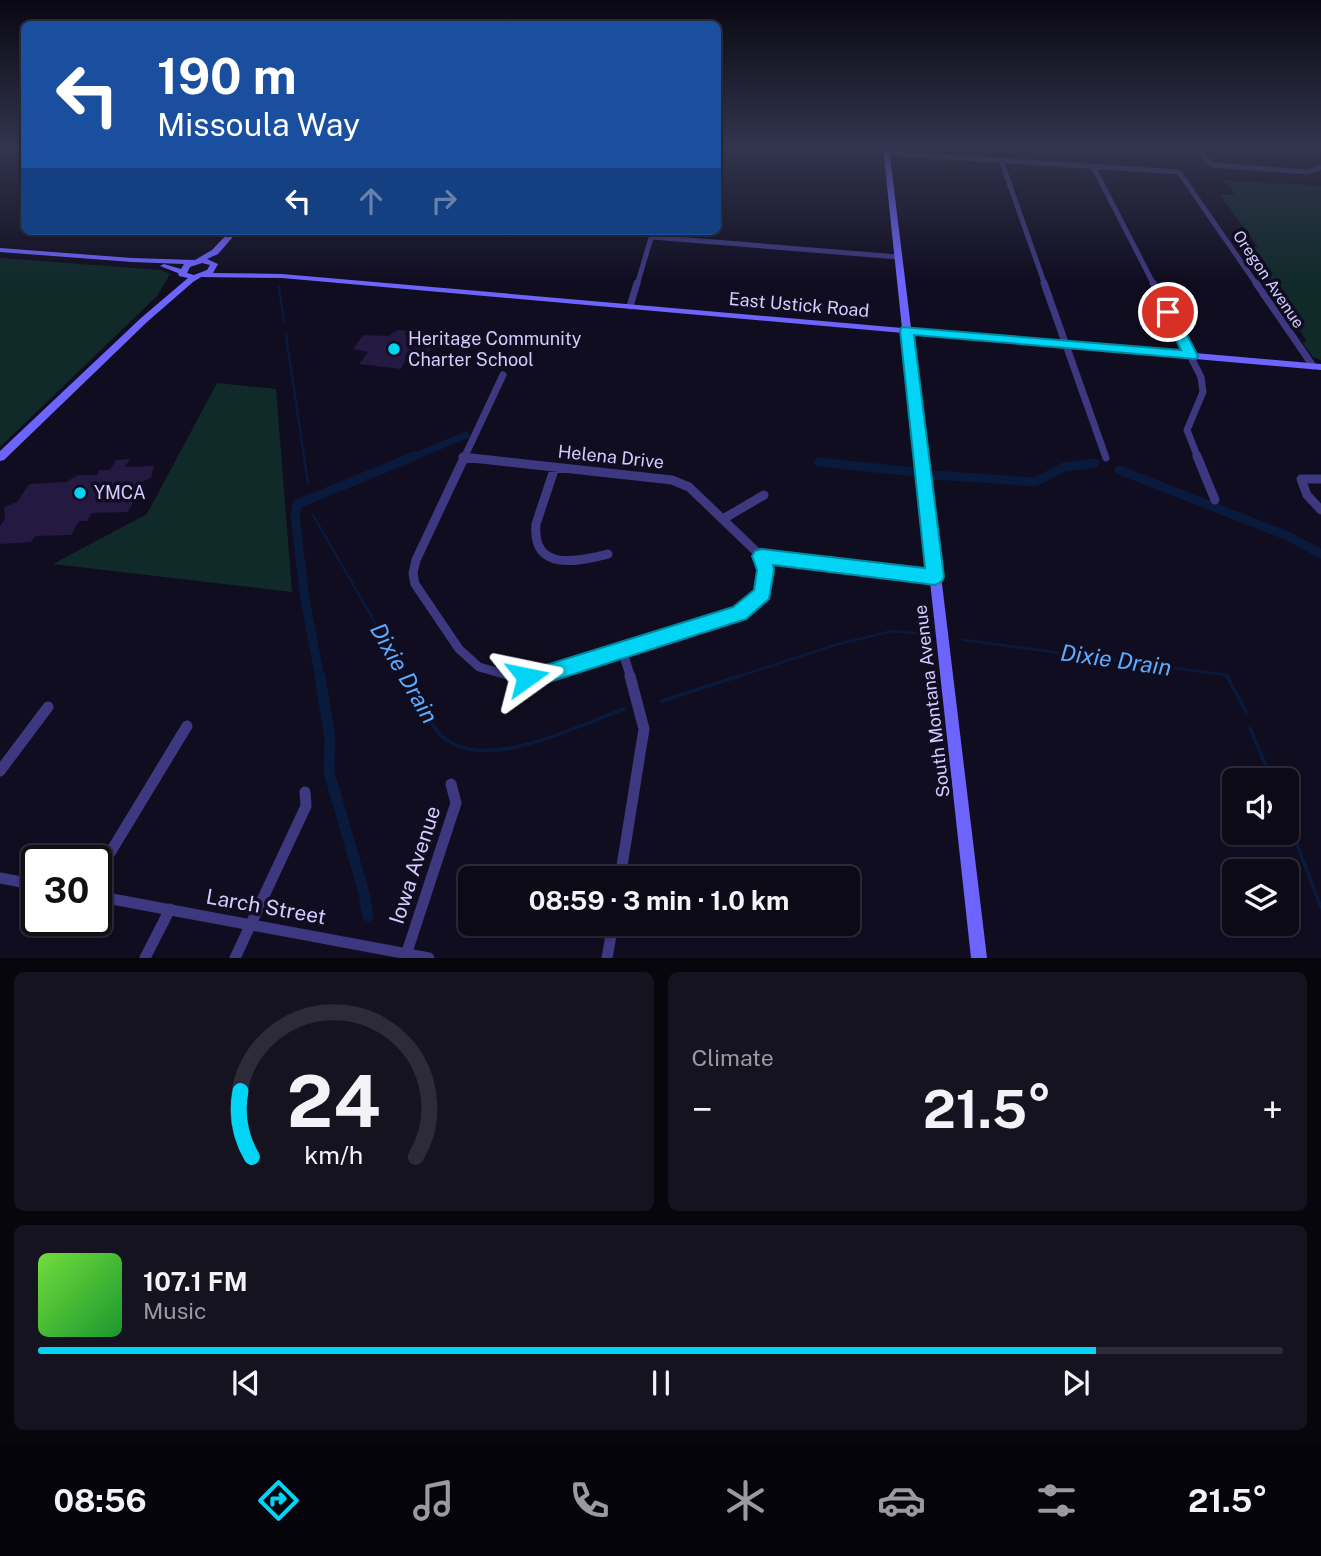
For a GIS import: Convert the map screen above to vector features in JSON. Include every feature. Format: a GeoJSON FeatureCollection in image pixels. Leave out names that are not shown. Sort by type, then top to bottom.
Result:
{"type":"FeatureCollection","features":[{"type":"Feature","properties":{"kind":"main road","name":"South Montana Avenue"},"geometry":{"type":"LineString","coordinates":[[891,193],[979,957]]}},
{"type":"Feature","properties":{"kind":"main road"},"geometry":{"type":"LineString","coordinates":[[0,457],[144,320],[182,273],[196,261],[215,252],[230,235]]}},
{"type":"Feature","properties":{"kind":"main road"},"geometry":{"type":"LineString","coordinates":[[144,320],[158,311],[181,285],[214,266],[237,235]]}},
{"type":"Feature","properties":{"kind":"main road"},"geometry":{"type":"LineString","coordinates":[[0,250],[78,257],[196,261]]}},
{"type":"Feature","properties":{"kind":"main road"},"geometry":{"type":"LineString","coordinates":[[78,257],[125,265],[168,266],[182,273]]}},
{"type":"Feature","properties":{"kind":"main road","name":"East Ustick Road"},"geometry":{"type":"LineString","coordinates":[[196,261],[210,261],[214,266],[226,271],[262,271],[274,275]]}},
{"type":"Feature","properties":{"kind":"main road","name":"East Ustick Road"},"geometry":{"type":"LineString","coordinates":[[182,273],[200,276],[274,275],[1317,367]]}},
{"type":"Feature","properties":{"kind":"street"},"geometry":{"type":"LineString","coordinates":[[1012,193],[1106,458]]}},
{"type":"Feature","properties":{"kind":"street"},"geometry":{"type":"LineString","coordinates":[[1107,193],[1201,377],[1203,392],[1187,430],[1215,500]]}},
{"type":"Feature","properties":{"kind":"street","name":"Oregon Avenue"},"geometry":{"type":"LineString","coordinates":[[1194,193],[1317,367]]}},
{"type":"Feature","properties":{"kind":"street"},"geometry":{"type":"LineString","coordinates":[[630,306],[652,235]]}},
{"type":"Feature","properties":{"kind":"street"},"geometry":{"type":"LineString","coordinates":[[663,235],[898,257]]}},
{"type":"Feature","properties":{"kind":"street"},"geometry":{"type":"LineString","coordinates":[[503,375],[416,559],[414,573],[415,584],[459,649],[479,667],[511,676],[546,674],[739,613],[763,594],[766,570],[761,556],[935,577]]}},
{"type":"Feature","properties":{"kind":"street","name":"Helena Drive"},"geometry":{"type":"LineString","coordinates":[[463,457],[681,482],[761,556]]}},
{"type":"Feature","properties":{"kind":"street"},"geometry":{"type":"LineString","coordinates":[[555,467],[536,524],[537,543],[543,552],[563,562],[577,562],[608,554]]}},
{"type":"Feature","properties":{"kind":"street"},"geometry":{"type":"LineString","coordinates":[[1321,479],[1301,479],[1307,495],[1321,510]]}},
{"type":"Feature","properties":{"kind":"street"},"geometry":{"type":"LineString","coordinates":[[723,519],[764,495]]}},
{"type":"Feature","properties":{"kind":"street"},"geometry":{"type":"LineString","coordinates":[[622,650],[643,717],[643,729],[622,866]]}},
{"type":"Feature","properties":{"kind":"street"},"geometry":{"type":"LineString","coordinates":[[0,771],[48,707]]}},
{"type":"Feature","properties":{"kind":"street"},"geometry":{"type":"LineString","coordinates":[[112,850],[187,726]]}},
{"type":"Feature","properties":{"kind":"street","name":"Iowa Avenue"},"geometry":{"type":"LineString","coordinates":[[406,955],[456,803],[451,784]]}},
{"type":"Feature","properties":{"kind":"street"},"geometry":{"type":"LineString","coordinates":[[235,957],[306,806],[305,792]]}},
{"type":"Feature","properties":{"kind":"street"},"geometry":{"type":"LineString","coordinates":[[0,878],[21,882]]}},
{"type":"Feature","properties":{"kind":"street","name":"Larch Street"},"geometry":{"type":"LineString","coordinates":[[112,899],[251,923],[406,955],[429,957]]}},
{"type":"Feature","properties":{"kind":"street"},"geometry":{"type":"LineString","coordinates":[[145,957],[170,909]]}},
{"type":"Feature","properties":{"kind":"street"},"geometry":{"type":"LineString","coordinates":[[607,957],[611,936]]}},
{"type":"Feature","properties":{"kind":"green space"},"geometry":{"type":"Polygon","coordinates":[[[1233,193],[1321,193],[1321,360],[1313,357],[1302,342],[1307,341],[1241,247],[1258,247],[1220,195],[1235,195],[1233,193]]]}},
{"type":"Feature","properties":{"kind":"green space"},"geometry":{"type":"Polygon","coordinates":[[[0,258],[161,270],[170,274],[157,296],[0,447],[0,258]]]}},
{"type":"Feature","properties":{"kind":"green space"},"geometry":{"type":"Polygon","coordinates":[[[217,383],[276,389],[292,592],[53,564],[147,514],[217,383]]]}},
{"type":"Feature","properties":{"kind":"building","name":"Heritage Community Charter School"},"geometry":{"type":"Polygon","coordinates":[[[398,330],[407,331],[404,335],[411,335],[409,338],[434,342],[426,356],[408,356],[401,369],[359,364],[368,352],[353,349],[363,335],[388,336],[398,330]]]}},
{"type":"Feature","properties":{"kind":"building","name":"YMCA"},"geometry":{"type":"Polygon","coordinates":[[[130,459],[125,467],[154,466],[151,478],[144,481],[128,512],[92,513],[87,521],[79,521],[71,535],[35,536],[31,542],[0,544],[0,526],[5,519],[4,507],[17,502],[29,484],[66,482],[78,475],[97,475],[99,470],[110,470],[116,460],[130,459]]]}},
{"type":"Feature","properties":{"kind":"waterway","name":"Dixie Drain"},"geometry":{"type":"LineString","coordinates":[[279,287],[284,322]]}},
{"type":"Feature","properties":{"kind":"waterway","name":"Dixie Drain"},"geometry":{"type":"LineString","coordinates":[[286,335],[308,484]]}},
{"type":"Feature","properties":{"kind":"waterway"},"geometry":{"type":"LineString","coordinates":[[411,458],[466,435]]}},
{"type":"Feature","properties":{"kind":"waterway"},"geometry":{"type":"LineString","coordinates":[[320,678],[305,600],[295,515],[297,504],[415,456]]}},
{"type":"Feature","properties":{"kind":"waterway"},"geometry":{"type":"LineString","coordinates":[[819,462],[914,472]]}},
{"type":"Feature","properties":{"kind":"waterway"},"geometry":{"type":"LineString","coordinates":[[934,475],[1035,482],[1064,467],[1095,463]]}},
{"type":"Feature","properties":{"kind":"waterway"},"geometry":{"type":"LineString","coordinates":[[1119,470],[1288,536],[1321,554]]}},
{"type":"Feature","properties":{"kind":"waterway","name":"Dixie Drain"},"geometry":{"type":"LineString","coordinates":[[313,515],[407,678]]}},
{"type":"Feature","properties":{"kind":"waterway","name":"Dixie Drain"},"geometry":{"type":"LineString","coordinates":[[734,678],[835,645],[892,631],[934,635]]}},
{"type":"Feature","properties":{"kind":"waterway","name":"Dixie Drain"},"geometry":{"type":"LineString","coordinates":[[964,640],[1227,675],[1228,678]]}},
{"type":"Feature","properties":{"kind":"waterway"},"geometry":{"type":"LineString","coordinates":[[320,676],[330,738],[329,772],[364,893],[368,916]]}},
{"type":"Feature","properties":{"kind":"waterway","name":"Dixie Drain"},"geometry":{"type":"LineString","coordinates":[[406,676],[437,730],[460,747],[506,749],[557,735],[624,709]]}},
{"type":"Feature","properties":{"kind":"waterway","name":"Dixie Drain"},"geometry":{"type":"LineString","coordinates":[[662,701],[739,676]]}},
{"type":"Feature","properties":{"kind":"waterway","name":"Dixie Drain"},"geometry":{"type":"LineString","coordinates":[[1228,678],[1246,712]]}},
{"type":"Feature","properties":{"kind":"waterway","name":"Dixie Drain"},"geometry":{"type":"LineString","coordinates":[[1250,728],[1267,768]]}},
{"type":"Feature","properties":{"kind":"waterway","name":"Dixie Drain"},"geometry":{"type":"LineString","coordinates":[[1297,845],[1321,907]]}},
{"type":"Feature","properties":{"kind":"place","name":"Heritage Community Charter School"},"geometry":{"type":"Point","coordinates":[394,349]}},
{"type":"Feature","properties":{"kind":"place","name":"YMCA"},"geometry":{"type":"Point","coordinates":[80,493]}},
{"type":"Feature","properties":{"kind":"route"},"geometry":{"type":"LineString","coordinates":[[527,677],[546,674],[739,613],[763,594],[766,570],[761,556],[935,577],[907,330],[1191,356],[1168,312]]}}]}
